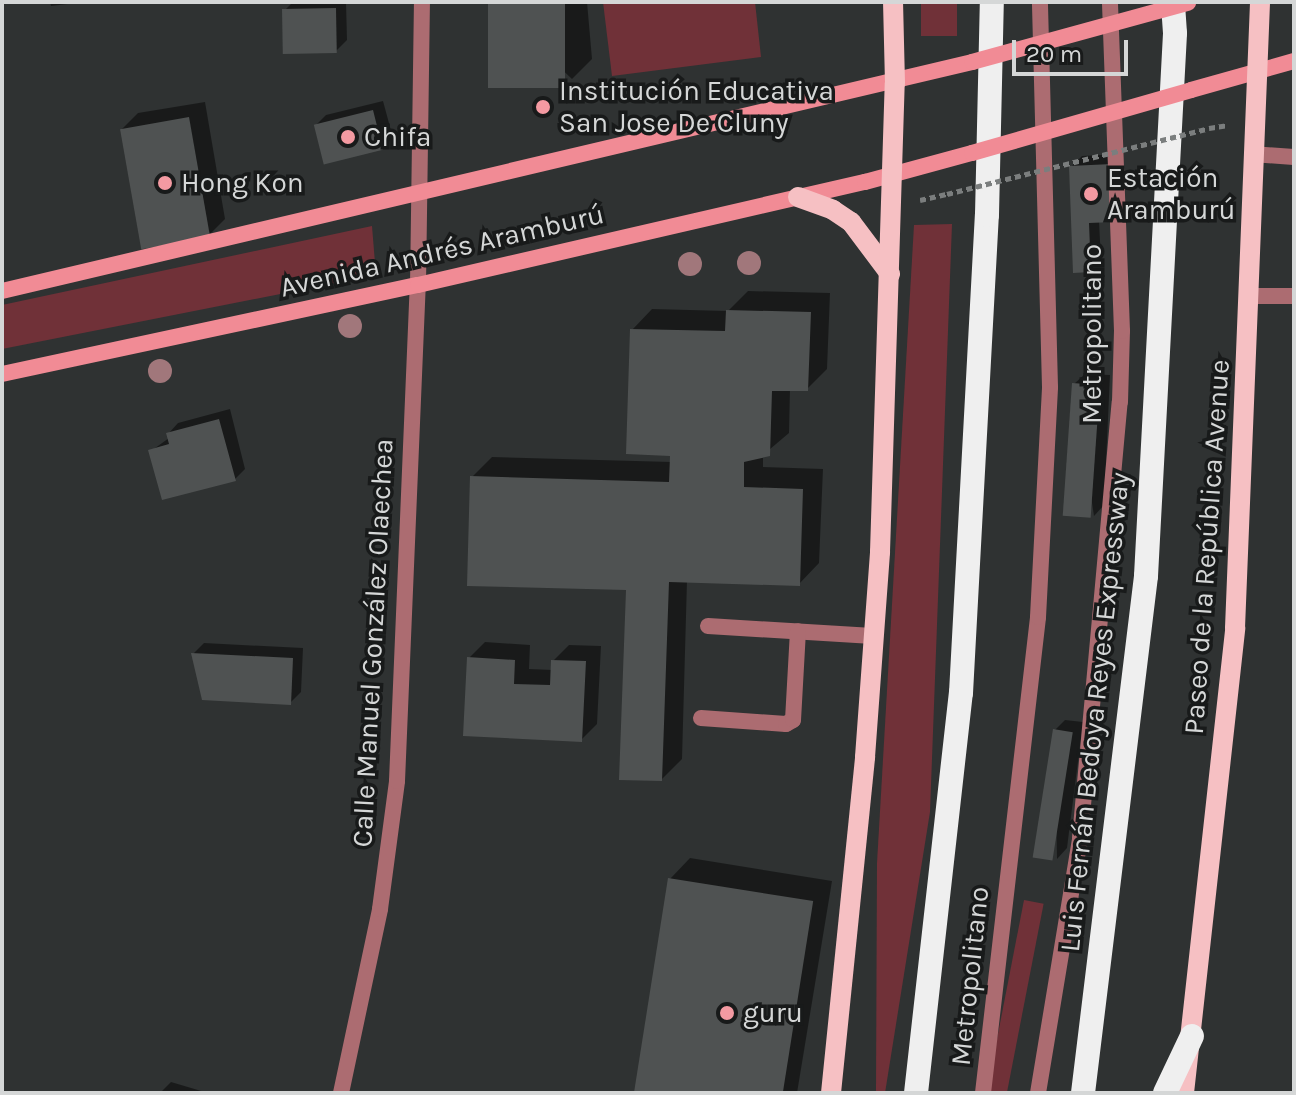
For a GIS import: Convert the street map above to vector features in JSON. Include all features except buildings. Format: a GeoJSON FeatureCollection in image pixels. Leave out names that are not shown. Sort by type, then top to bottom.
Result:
{"type":"FeatureCollection","features":[{"type":"Feature","properties":{"kind":"highway"},"geometry":{"type":"LineString","coordinates":[[916,1093],[961,693],[987,215],[992,2]]}},
{"type":"Feature","properties":{"kind":"highway","name":"Luis Fernán Bedoya Reyes Expressway"},"geometry":{"type":"LineString","coordinates":[[1083,1093],[1146,576],[1175,33],[1185,2]]}},
{"type":"Feature","properties":{"kind":"highway"},"geometry":{"type":"LineString","coordinates":[[1165,1093],[1192,1036]]}},
{"type":"Feature","properties":{"kind":"main road"},"geometry":{"type":"LineString","coordinates":[[831,1093],[865,757],[880,552],[895,83],[893,2]]}},
{"type":"Feature","properties":{"kind":"main road"},"geometry":{"type":"LineString","coordinates":[[2,291],[895,83],[1185,2]]}},
{"type":"Feature","properties":{"kind":"main road","name":"Paseo de la República Avenue"},"geometry":{"type":"LineString","coordinates":[[1184,1093],[1235,628],[1260,2]]}},
{"type":"Feature","properties":{"kind":"main road","name":"Avenida Andrés Aramburú"},"geometry":{"type":"LineString","coordinates":[[2,374],[418,285],[892,176],[1294,61]]}},
{"type":"Feature","properties":{"kind":"main road"},"geometry":{"type":"LineString","coordinates":[[798,197],[833,210],[851,222],[890,275]]}},
{"type":"Feature","properties":{"kind":"street","name":"Calle Manuel González Olaechea"},"geometry":{"type":"LineString","coordinates":[[341,1093],[380,909],[397,781],[418,285],[422,2]]}},
{"type":"Feature","properties":{"kind":"street","name":"Metropolitano"},"geometry":{"type":"LineString","coordinates":[[983,1093],[1038,617],[1050,387],[1040,2]]}},
{"type":"Feature","properties":{"kind":"street","name":"Metropolitano"},"geometry":{"type":"LineString","coordinates":[[1038,1093],[1080,838],[1120,402],[1120,252],[1110,2]]}},
{"type":"Feature","properties":{"kind":"street"},"geometry":{"type":"LineString","coordinates":[[1252,154],[1294,157]]}},
{"type":"Feature","properties":{"kind":"street"},"geometry":{"type":"LineString","coordinates":[[1249,296],[1294,296]]}},
{"type":"Feature","properties":{"kind":"street"},"geometry":{"type":"LineString","coordinates":[[708,626],[873,636]]}},
{"type":"Feature","properties":{"kind":"street"},"geometry":{"type":"LineString","coordinates":[[701,718],[786,724],[793,720],[798,631]]}},
{"type":"Feature","properties":{"kind":"path"},"geometry":{"type":"LineString","coordinates":[[947,194],[1209,128]]}},
{"type":"Feature","properties":{"kind":"shaded area"},"geometry":{"type":"Polygon","coordinates":[[[603,2],[755,2],[761,57],[612,76],[603,2]]]}},
{"type":"Feature","properties":{"kind":"shaded area"},"geometry":{"type":"Polygon","coordinates":[[[921,2],[957,2],[957,36],[921,36],[921,2]]]}},
{"type":"Feature","properties":{"kind":"shaded area"},"geometry":{"type":"Polygon","coordinates":[[[952,224],[930,812],[885,1093],[876,1093],[877,863],[914,225],[952,224]]]}},
{"type":"Feature","properties":{"kind":"shaded area"},"geometry":{"type":"Polygon","coordinates":[[[372,226],[376,275],[2,349],[2,305],[372,226]]]}},
{"type":"Feature","properties":{"kind":"shaded area"},"geometry":{"type":"Polygon","coordinates":[[[1024,900],[1044,904],[1007,1093],[987,1091],[1024,900]]]}},
{"type":"Feature","properties":{"kind":"place","name":"Institución Educativa San Jose De Cluny"},"geometry":{"type":"Point","coordinates":[543,107]}},
{"type":"Feature","properties":{"kind":"place","name":"Chifa"},"geometry":{"type":"Point","coordinates":[348,137]}},
{"type":"Feature","properties":{"kind":"place","name":"Hong Kon"},"geometry":{"type":"Point","coordinates":[165,183]}},
{"type":"Feature","properties":{"kind":"place","name":"Estación Aramburú"},"geometry":{"type":"Point","coordinates":[1091,194]}},
{"type":"Feature","properties":{"kind":"place","name":"guru"},"geometry":{"type":"Point","coordinates":[727,1013]}}]}
